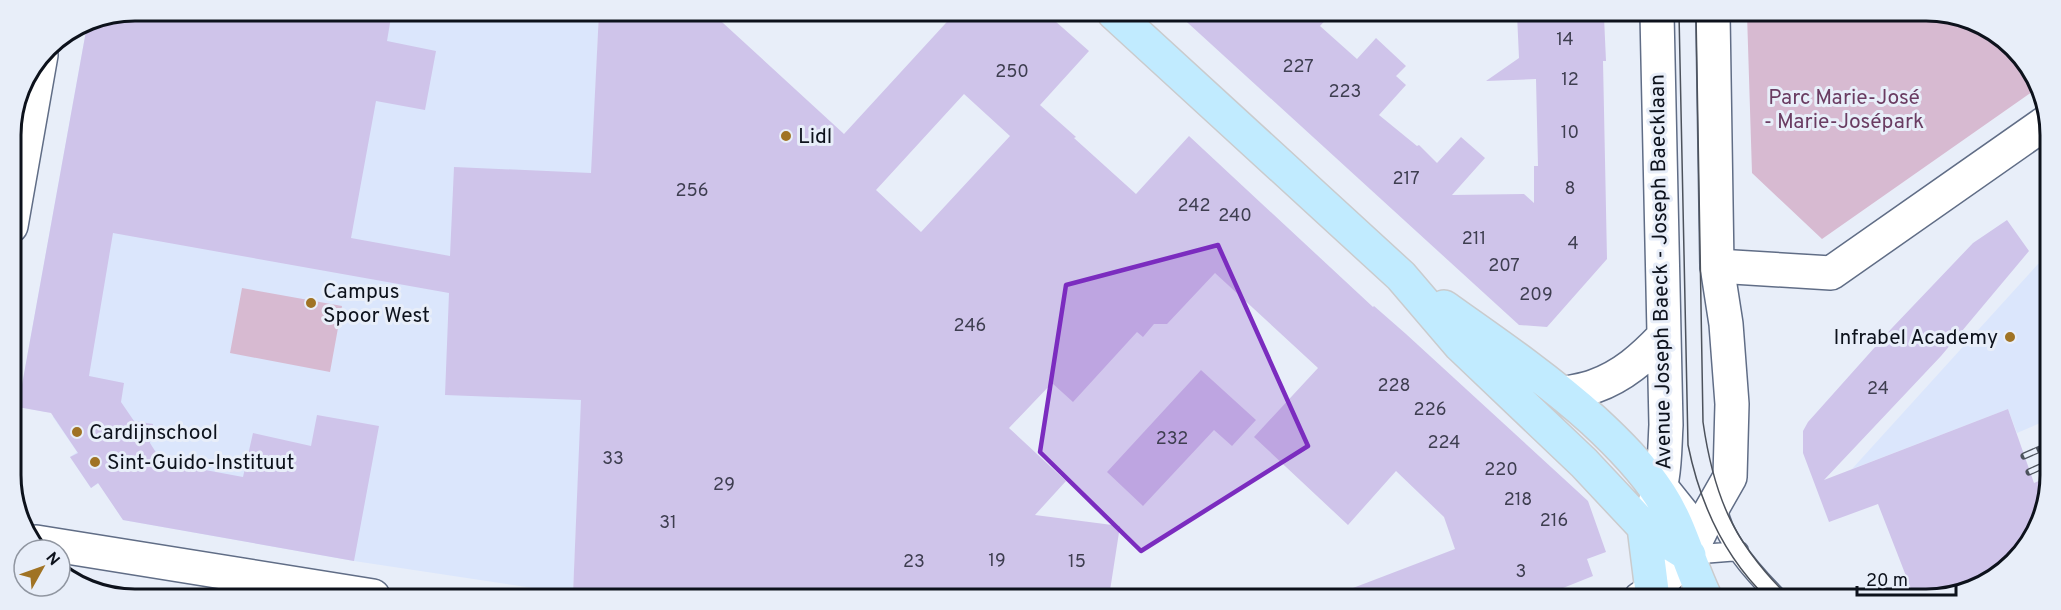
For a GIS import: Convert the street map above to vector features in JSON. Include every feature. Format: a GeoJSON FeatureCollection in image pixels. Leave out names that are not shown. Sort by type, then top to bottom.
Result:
{"type":"FeatureCollection","features":[{"type":"Feature","properties":{"kind":"main road"},"geometry":{"type":"LineString","coordinates":[[1123,21],[1401,276],[1460,345],[1588,468],[1644,527],[1689,555]]}},
{"type":"Feature","properties":{"kind":"main road"},"geometry":{"type":"LineString","coordinates":[[1401,276],[1532,369],[1563,394],[1661,486],[1701,589]]}},
{"type":"Feature","properties":{"kind":"main road"},"geometry":{"type":"LineString","coordinates":[[1644,527],[1648,589]]}},
{"type":"Feature","properties":{"kind":"street","name":"Avenue Joseph Baeck - Joseph Baecklaan"},"geometry":{"type":"LineString","coordinates":[[1644,527],[1661,486],[1666,425],[1657,21]]}},
{"type":"Feature","properties":{"kind":"street"},"geometry":{"type":"LineString","coordinates":[[1655,589],[1689,555],[1730,477],[1732,404],[1726,324],[1717,266],[1713,21]]}},
{"type":"Feature","properties":{"kind":"street"},"geometry":{"type":"LineString","coordinates":[[21,169],[37,76]]}},
{"type":"Feature","properties":{"kind":"street"},"geometry":{"type":"LineString","coordinates":[[1717,266],[1831,273],[2039,127]]}},
{"type":"Feature","properties":{"kind":"street"},"geometry":{"type":"LineString","coordinates":[[1563,394],[1593,388],[1616,377],[1641,360],[1663,337]]}},
{"type":"Feature","properties":{"kind":"street"},"geometry":{"type":"LineString","coordinates":[[72,548],[329,589]]}},
{"type":"Feature","properties":{"kind":"lane"},"geometry":{"type":"LineString","coordinates":[[1661,486],[1694,515],[1712,510],[1717,502],[1719,519],[1739,551]]}},
{"type":"Feature","properties":{"kind":"lane"},"geometry":{"type":"LineString","coordinates":[[1712,510],[1753,572],[1769,589]]}},
{"type":"Feature","properties":{"kind":"lane"},"geometry":{"type":"LineString","coordinates":[[1689,555],[1739,551]]}},
{"type":"Feature","properties":{"kind":"highlighted area"},"geometry":{"type":"Polygon","coordinates":[[[1218,245],[1308,446],[1141,551],[1040,452],[1066,285],[1218,245]]]}},
{"type":"Feature","properties":{"kind":"shaded area","name":"Campus Spoor West"},"geometry":{"type":"Polygon","coordinates":[[[135,21],[599,21],[573,589],[540,589],[354,561],[123,520],[99,483],[91,488],[70,457],[77,452],[53,417],[54,411],[46,412],[21,408],[21,390],[86,32],[105,25],[135,21]]]}},
{"type":"Feature","properties":{"kind":"shaded area","name":"Infrabel Academy"},"geometry":{"type":"Polygon","coordinates":[[[2040,263],[2040,423],[2017,433],[2008,409],[1852,469],[2040,263]]]}},
{"type":"Feature","properties":{"kind":"green space","name":"Parc Marie-José - Marie-Josépark"},"geometry":{"type":"Polygon","coordinates":[[[1747,21],[1926,21],[1956,25],[1996,44],[2017,65],[2031,92],[1822,239],[1752,173],[1747,21]]]}},
{"type":"Feature","properties":{"kind":"green space"},"geometry":{"type":"Polygon","coordinates":[[[242,288],[342,306],[330,372],[230,353],[242,288]]]}},
{"type":"Feature","properties":{"kind":"building"},"geometry":{"type":"Polygon","coordinates":[[[135,21],[390,21],[387,41],[436,51],[425,110],[376,101],[351,238],[450,256],[454,167],[591,173],[599,21],[721,21],[844,134],[948,21],[1055,21],[1089,51],[1040,105],[1076,137],[1074,138],[1136,194],[1189,136],[1373,307],[1406,334],[1588,501],[1606,552],[1587,559],[1593,576],[1560,589],[1350,589],[1455,549],[1444,517],[1396,471],[1348,525],[1254,437],[1318,368],[1215,273],[1167,324],[1154,324],[1143,337],[1137,332],[1073,402],[1052,383],[1009,428],[1066,481],[1035,515],[1120,526],[1110,589],[573,589],[581,400],[445,395],[449,293],[113,233],[89,376],[124,383],[121,402],[134,421],[153,424],[150,443],[162,462],[243,477],[253,433],[311,446],[317,415],[379,426],[354,561],[123,520],[98,483],[91,488],[70,457],[78,453],[51,413],[21,408],[21,390],[86,32],[98,27],[135,21]],[[964,94],[876,190],[921,232],[1010,136],[964,94]]]}},
{"type":"Feature","properties":{"kind":"building"},"geometry":{"type":"Polygon","coordinates":[[[1186,21],[1325,21],[1320,26],[1357,59],[1376,38],[1406,66],[1396,76],[1406,85],[1379,115],[1417,146],[1419,145],[1437,163],[1461,137],[1485,158],[1452,195],[1524,194],[1534,203],[1534,166],[1538,166],[1536,79],[1486,81],[1519,58],[1517,21],[1604,21],[1607,259],[1547,327],[1519,325],[1186,21]]]}},
{"type":"Feature","properties":{"kind":"building"},"geometry":{"type":"Polygon","coordinates":[[[2007,220],[2029,251],[1941,356],[1824,480],[2008,409],[2034,483],[2040,481],[2039,490],[2031,519],[2021,539],[1990,570],[1949,587],[1911,589],[1878,504],[1829,522],[1803,453],[1803,431],[1808,422],[1892,328],[1973,243],[2007,220]]]}},
{"type":"Feature","properties":{"kind":"building"},"geometry":{"type":"Polygon","coordinates":[[[1201,370],[1256,420],[1232,446],[1214,430],[1143,506],[1107,472],[1201,370]]]}},
{"type":"Feature","properties":{"kind":"tram line"},"geometry":{"type":"LineString","coordinates":[[1679,21],[1688,445],[1699,488],[1716,528],[1739,566],[1758,589]]}},
{"type":"Feature","properties":{"kind":"tram line"},"geometry":{"type":"LineString","coordinates":[[1696,21],[1703,422],[1714,475],[1730,519],[1741,540],[1782,589]]}},
{"type":"Feature","properties":{"kind":"railway"},"geometry":{"type":"LineString","coordinates":[[2024,456],[2040,449]]}},
{"type":"Feature","properties":{"kind":"railway"},"geometry":{"type":"LineString","coordinates":[[2029,472],[2040,467]]}},
{"type":"Feature","properties":{"kind":"place","name":"Lidl"},"geometry":{"type":"Point","coordinates":[786,136]}},
{"type":"Feature","properties":{"kind":"place","name":"Campus Spoor West"},"geometry":{"type":"Point","coordinates":[311,303]}},
{"type":"Feature","properties":{"kind":"place","name":"Infrabel Academy"},"geometry":{"type":"Point","coordinates":[2010,337]}},
{"type":"Feature","properties":{"kind":"place","name":"Cardijnschool"},"geometry":{"type":"Point","coordinates":[77,432]}},
{"type":"Feature","properties":{"kind":"place","name":"Sint-Guido-Instituut"},"geometry":{"type":"Point","coordinates":[95,462]}}]}
